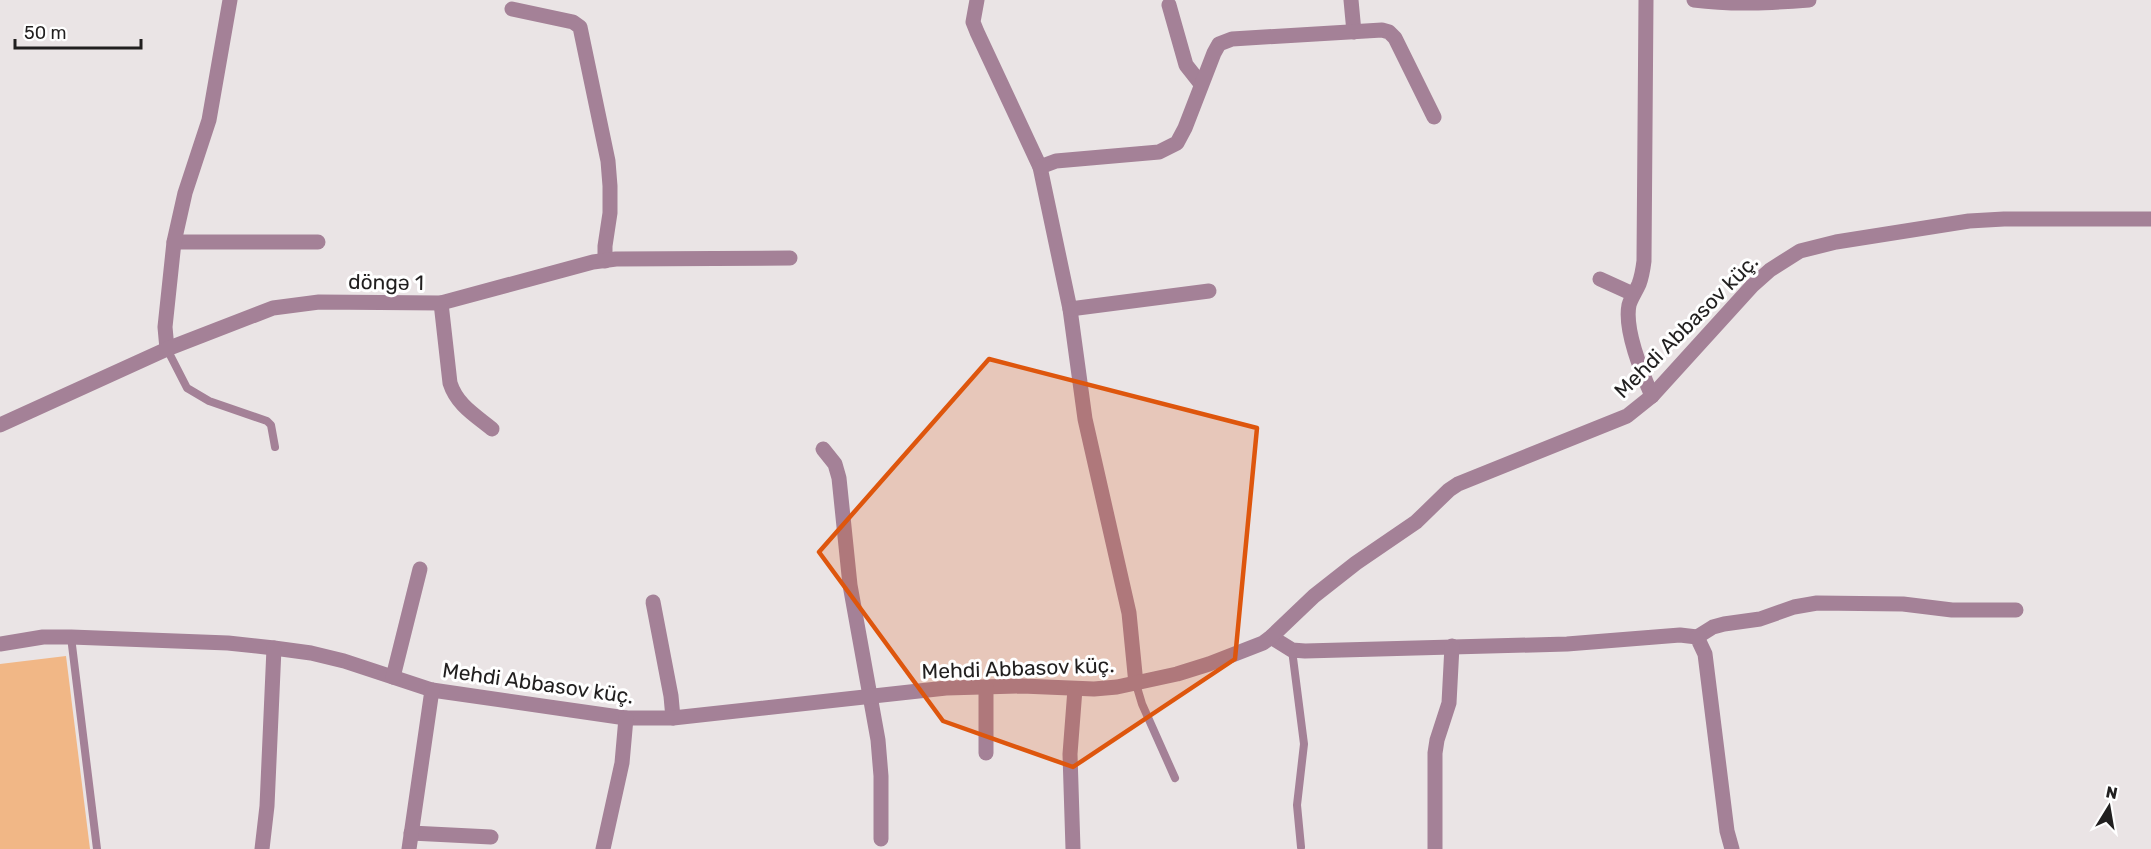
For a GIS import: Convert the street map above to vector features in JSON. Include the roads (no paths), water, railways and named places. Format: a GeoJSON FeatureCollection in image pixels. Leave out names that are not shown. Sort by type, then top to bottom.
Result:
{"type":"FeatureCollection","features":[{"type":"Feature","properties":{"kind":"street"},"geometry":{"type":"LineString","coordinates":[[167,349],[165,327],[174,242],[185,194],[209,120],[230,0]]}},
{"type":"Feature","properties":{"kind":"street"},"geometry":{"type":"LineString","coordinates":[[977,0],[973,22],[1040,167],[1070,309],[1085,420],[1129,613],[1136,684]]}},
{"type":"Feature","properties":{"kind":"street"},"geometry":{"type":"LineString","coordinates":[[1351,0],[1354,32]]}},
{"type":"Feature","properties":{"kind":"street"},"geometry":{"type":"LineString","coordinates":[[1646,0],[1644,261],[1642,276],[1628,313],[1643,375],[1652,396]]}},
{"type":"Feature","properties":{"kind":"street"},"geometry":{"type":"LineString","coordinates":[[1694,0],[1726,4],[1809,0]]}},
{"type":"Feature","properties":{"kind":"street"},"geometry":{"type":"LineString","coordinates":[[1169,5],[1186,65],[1201,84]]}},
{"type":"Feature","properties":{"kind":"street"},"geometry":{"type":"LineString","coordinates":[[512,9],[573,22],[580,27],[608,161],[610,213],[605,261]]}},
{"type":"Feature","properties":{"kind":"street"},"geometry":{"type":"LineString","coordinates":[[1040,167],[1056,161],[1158,152],[1177,143],[1214,53],[1219,44],[1232,39],[1382,30],[1389,32],[1395,38],[1434,117]]}},
{"type":"Feature","properties":{"kind":"street","name":"Mehdi Abbasov küç."},"geometry":{"type":"LineString","coordinates":[[0,644],[43,637],[70,637],[228,643],[274,648],[311,653],[344,661],[432,690],[626,718],[673,718],[870,695],[986,687],[1075,689],[1136,684],[1209,664],[1246,651],[1271,638],[1314,596],[1356,563],[1416,522],[1458,484],[1627,416],[1652,396],[1752,286],[1770,270],[1800,251],[1836,242],[1969,221],[2151,219]]}},
{"type":"Feature","properties":{"kind":"street"},"geometry":{"type":"LineString","coordinates":[[174,242],[318,242]]}},
{"type":"Feature","properties":{"kind":"street","name":"döngə 1"},"geometry":{"type":"LineString","coordinates":[[0,425],[167,349],[273,308],[319,302],[441,303],[605,261],[790,258]]}},
{"type":"Feature","properties":{"kind":"street"},"geometry":{"type":"LineString","coordinates":[[1600,279],[1634,294]]}},
{"type":"Feature","properties":{"kind":"street"},"geometry":{"type":"LineString","coordinates":[[1070,309],[1209,291]]}},
{"type":"Feature","properties":{"kind":"street"},"geometry":{"type":"LineString","coordinates":[[441,303],[453,394],[461,405],[492,429]]}},
{"type":"Feature","properties":{"kind":"street"},"geometry":{"type":"LineString","coordinates":[[823,449],[835,464],[839,478],[850,585],[878,740],[881,776],[881,839]]}},
{"type":"Feature","properties":{"kind":"street"},"geometry":{"type":"LineString","coordinates":[[393,677],[420,569]]}},
{"type":"Feature","properties":{"kind":"street"},"geometry":{"type":"LineString","coordinates":[[653,602],[673,718]]}},
{"type":"Feature","properties":{"kind":"street"},"geometry":{"type":"LineString","coordinates":[[1271,638],[1292,650],[1567,645],[1680,635],[1697,637],[1713,627],[1760,619],[1794,607],[1817,603],[1903,604],[1952,610],[2016,610]]}},
{"type":"Feature","properties":{"kind":"street"},"geometry":{"type":"LineString","coordinates":[[1697,637],[1705,654],[1727,831],[1732,849]]}},
{"type":"Feature","properties":{"kind":"street"},"geometry":{"type":"LineString","coordinates":[[1435,849],[1435,753],[1449,703],[1452,646]]}},
{"type":"Feature","properties":{"kind":"street"},"geometry":{"type":"LineString","coordinates":[[262,849],[267,806],[274,648]]}},
{"type":"Feature","properties":{"kind":"street"},"geometry":{"type":"LineString","coordinates":[[986,687],[986,753]]}},
{"type":"Feature","properties":{"kind":"street"},"geometry":{"type":"LineString","coordinates":[[1073,849],[1070,754],[1075,689]]}},
{"type":"Feature","properties":{"kind":"street"},"geometry":{"type":"LineString","coordinates":[[409,849],[432,690]]}},
{"type":"Feature","properties":{"kind":"street"},"geometry":{"type":"LineString","coordinates":[[603,849],[622,762],[626,718]]}},
{"type":"Feature","properties":{"kind":"street"},"geometry":{"type":"LineString","coordinates":[[411,833],[491,837]]}},
{"type":"Feature","properties":{"kind":"lane"},"geometry":{"type":"LineString","coordinates":[[167,349],[187,388],[209,401],[267,421],[272,425],[275,447]]}},
{"type":"Feature","properties":{"kind":"lane"},"geometry":{"type":"LineString","coordinates":[[70,637],[97,849]]}},
{"type":"Feature","properties":{"kind":"lane"},"geometry":{"type":"LineString","coordinates":[[1292,650],[1304,744],[1297,805],[1300,847]]}},
{"type":"Feature","properties":{"kind":"lane"},"geometry":{"type":"LineString","coordinates":[[1136,684],[1142,704],[1175,778]]}}]}
